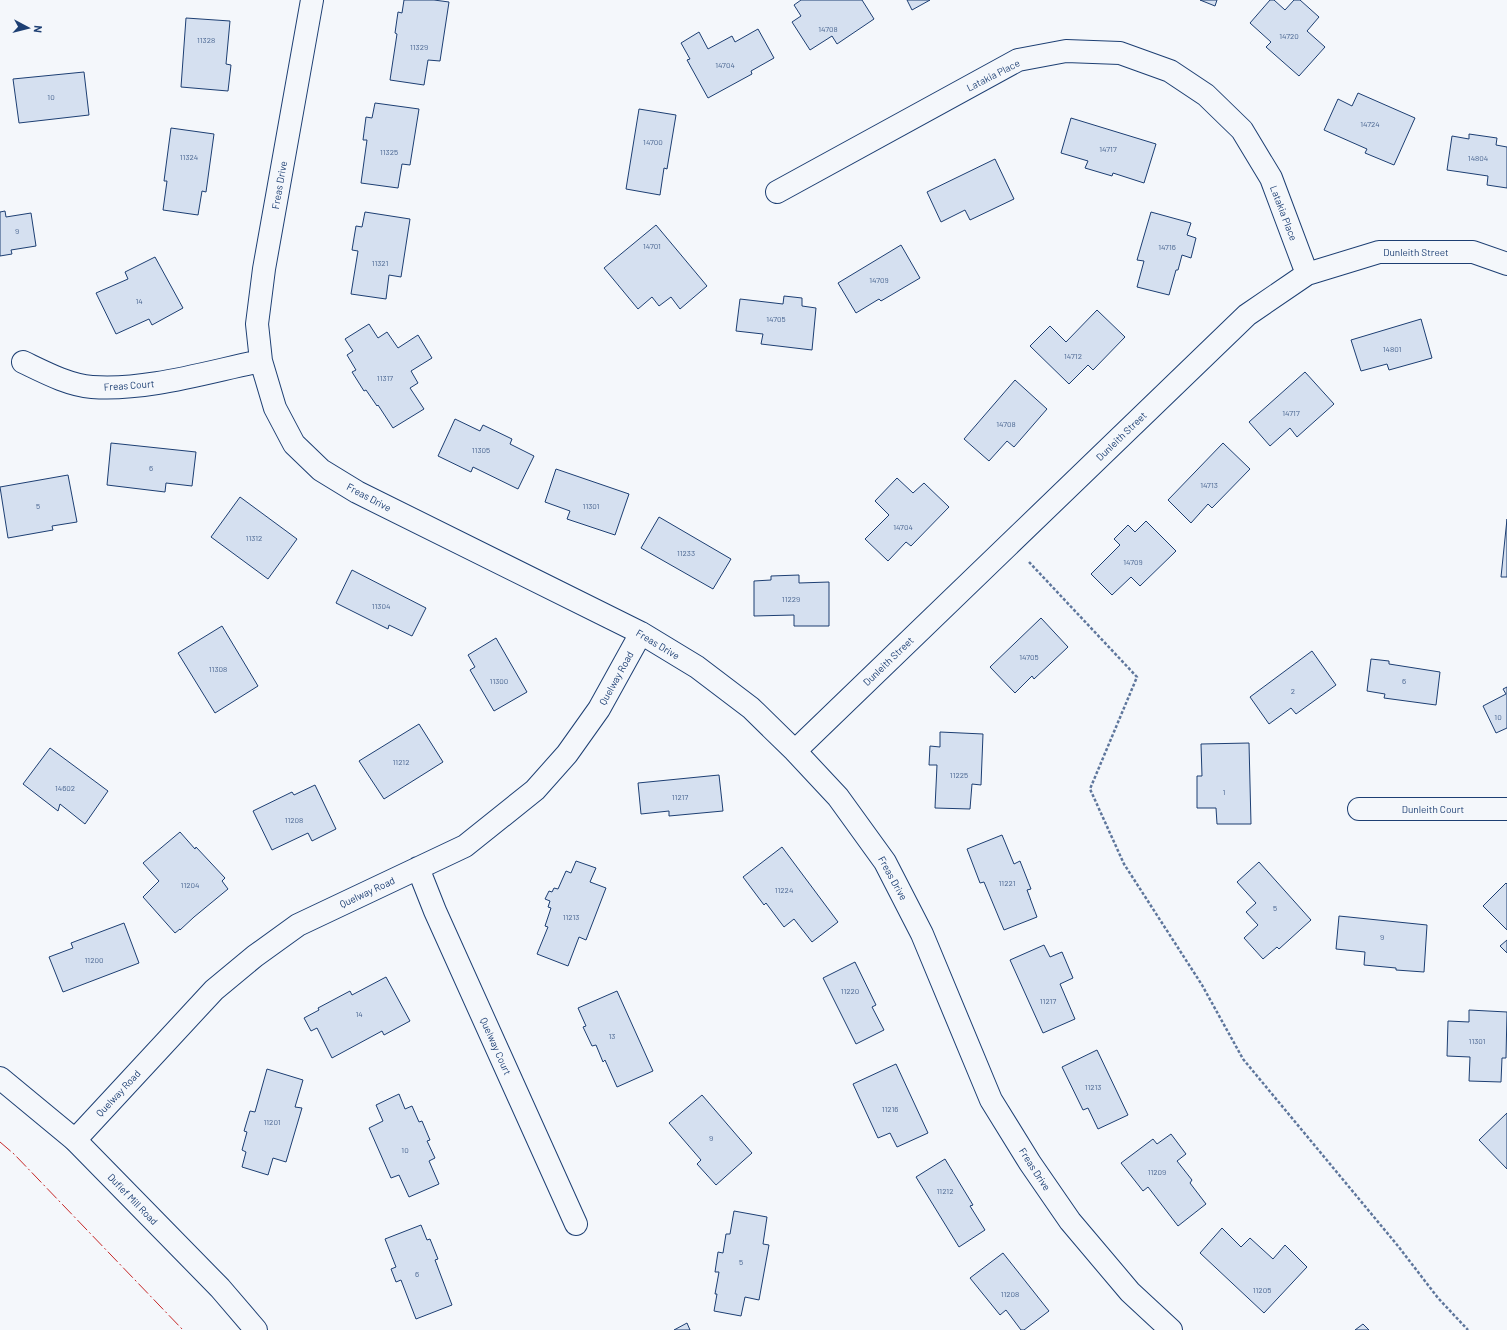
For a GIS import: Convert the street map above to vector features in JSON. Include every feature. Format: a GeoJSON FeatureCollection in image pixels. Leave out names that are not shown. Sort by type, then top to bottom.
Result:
{"type":"FeatureCollection","features":[{"type":"Feature","properties":{"kind":"street","name":"Freas Drive"},"geometry":{"type":"LineString","coordinates":[[312,0],[264,268],[257,324],[261,361],[275,408],[294,444],[320,470],[357,492],[641,633],[696,667],[751,708],[795,751],[838,797],[885,862],[922,934],[991,1100],[1030,1163],[1070,1220],[1125,1286],[1171,1330]]}},
{"type":"Feature","properties":{"kind":"street","name":"Latakia Place"},"geometry":{"type":"LineString","coordinates":[[777,192],[1018,60],[1066,51],[1120,53],[1170,71],[1206,95],[1242,130],[1271,178],[1307,274]]}},
{"type":"Feature","properties":{"kind":"street","name":"Dunleith Street"},"geometry":{"type":"LineString","coordinates":[[795,751],[1248,314],[1307,274],[1379,252],[1473,252],[1507,264]]}},
{"type":"Feature","properties":{"kind":"street","name":"Freas Court"},"geometry":{"type":"LineString","coordinates":[[23,362],[56,378],[91,387],[144,386],[261,361]]}},
{"type":"Feature","properties":{"kind":"street","name":"Quelway Road"},"geometry":{"type":"LineString","coordinates":[[75,1140],[214,990],[255,956],[298,925],[464,846],[535,790],[567,754],[599,709],[641,633]]}},
{"type":"Feature","properties":{"kind":"street","name":"Dunleith Court"},"geometry":{"type":"LineString","coordinates":[[1359,809],[1507,809]]}},
{"type":"Feature","properties":{"kind":"street","name":"Quelway Court"},"geometry":{"type":"LineString","coordinates":[[418,868],[438,918],[576,1224]]}},
{"type":"Feature","properties":{"kind":"street","name":"Dufief Mill Road"},"geometry":{"type":"LineString","coordinates":[[0,1078],[75,1140],[220,1288],[256,1330]]}},
{"type":"Feature","properties":{"kind":"path"},"geometry":{"type":"LineString","coordinates":[[1011,542],[1137,677],[1090,788],[1124,864],[1202,985],[1242,1060],[1398,1246],[1438,1298],[1468,1330]]}},
{"type":"Feature","properties":{"kind":"building"},"geometry":{"type":"Polygon","coordinates":[[[404,0],[434,0],[449,2],[440,61],[428,60],[424,85],[390,80],[397,34],[395,33],[398,12],[402,13],[404,0]]]}},
{"type":"Feature","properties":{"kind":"building"},"geometry":{"type":"Polygon","coordinates":[[[801,0],[862,0],[874,19],[837,44],[832,36],[810,50],[792,22],[801,16],[794,5],[801,0]]]}},
{"type":"Feature","properties":{"kind":"building"},"geometry":{"type":"Polygon","coordinates":[[[907,0],[930,0],[912,10],[907,0]]]}},
{"type":"Feature","properties":{"kind":"building"},"geometry":{"type":"Polygon","coordinates":[[[1200,0],[1217,0],[1215,6],[1200,0]]]}},
{"type":"Feature","properties":{"kind":"building"},"geometry":{"type":"Polygon","coordinates":[[[1270,0],[1274,0],[1285,10],[1294,0],[1300,0],[1319,17],[1307,31],[1325,47],[1299,76],[1266,47],[1271,42],[1250,23],[1270,0]]]}},
{"type":"Feature","properties":{"kind":"building"},"geometry":{"type":"Polygon","coordinates":[[[186,18],[230,21],[226,64],[231,65],[228,91],[181,87],[186,18]]]}},
{"type":"Feature","properties":{"kind":"building"},"geometry":{"type":"Polygon","coordinates":[[[758,29],[774,58],[751,71],[752,74],[708,98],[687,60],[690,59],[681,43],[699,32],[708,49],[732,36],[735,42],[758,29]]]}},
{"type":"Feature","properties":{"kind":"building"},"geometry":{"type":"Polygon","coordinates":[[[84,72],[89,115],[19,123],[13,79],[84,72]]]}},
{"type":"Feature","properties":{"kind":"building"},"geometry":{"type":"Polygon","coordinates":[[[1358,93],[1415,118],[1394,165],[1365,153],[1367,149],[1324,130],[1338,99],[1352,106],[1358,93]]]}},
{"type":"Feature","properties":{"kind":"building"},"geometry":{"type":"Polygon","coordinates":[[[375,103],[419,109],[410,165],[402,164],[398,188],[361,183],[367,140],[363,140],[366,117],[372,118],[375,103]]]}},
{"type":"Feature","properties":{"kind":"building"},"geometry":{"type":"Polygon","coordinates":[[[639,109],[676,115],[667,169],[664,168],[660,195],[626,189],[639,109]]]}},
{"type":"Feature","properties":{"kind":"building"},"geometry":{"type":"Polygon","coordinates":[[[1071,118],[1156,144],[1144,183],[1113,173],[1112,176],[1085,168],[1088,161],[1061,153],[1071,118]]]}},
{"type":"Feature","properties":{"kind":"building"},"geometry":{"type":"Polygon","coordinates":[[[171,128],[214,134],[206,192],[202,191],[198,215],[163,210],[167,181],[164,181],[171,128]]]}},
{"type":"Feature","properties":{"kind":"building"},"geometry":{"type":"Polygon","coordinates":[[[1469,134],[1497,138],[1496,145],[1507,147],[1507,188],[1487,185],[1488,176],[1447,170],[1452,136],[1469,139],[1469,134]]]}},
{"type":"Feature","properties":{"kind":"building"},"geometry":{"type":"Polygon","coordinates":[[[995,159],[1014,199],[970,220],[965,210],[941,222],[927,192],[995,159]]]}},
{"type":"Feature","properties":{"kind":"building"},"geometry":{"type":"Polygon","coordinates":[[[5,211],[6,217],[31,213],[36,246],[11,250],[12,254],[0,256],[0,212],[5,211]]]}},
{"type":"Feature","properties":{"kind":"building"},"geometry":{"type":"Polygon","coordinates":[[[365,212],[410,219],[401,277],[389,275],[386,299],[351,294],[358,251],[352,250],[356,226],[362,227],[365,212]]]}},
{"type":"Feature","properties":{"kind":"building"},"geometry":{"type":"Polygon","coordinates":[[[1151,212],[1191,223],[1187,235],[1196,238],[1191,258],[1182,255],[1169,295],[1137,287],[1144,261],[1137,260],[1151,212]]]}},
{"type":"Feature","properties":{"kind":"building"},"geometry":{"type":"Polygon","coordinates":[[[656,225],[707,286],[680,309],[671,297],[659,306],[652,297],[638,309],[604,268],[656,225]]]}},
{"type":"Feature","properties":{"kind":"building"},"geometry":{"type":"Polygon","coordinates":[[[901,245],[920,278],[881,301],[879,299],[856,313],[838,283],[901,245]]]}},
{"type":"Feature","properties":{"kind":"building"},"geometry":{"type":"Polygon","coordinates":[[[155,257],[183,308],[152,325],[149,319],[116,334],[96,293],[128,279],[125,272],[155,257]]]}},
{"type":"Feature","properties":{"kind":"building"},"geometry":{"type":"Polygon","coordinates":[[[784,296],[802,298],[802,306],[816,308],[812,350],[761,344],[763,334],[736,331],[740,299],[783,304],[784,296]]]}},
{"type":"Feature","properties":{"kind":"building"},"geometry":{"type":"Polygon","coordinates":[[[1097,310],[1125,337],[1093,370],[1088,365],[1069,384],[1030,346],[1050,326],[1066,342],[1097,310]]]}},
{"type":"Feature","properties":{"kind":"building"},"geometry":{"type":"Polygon","coordinates":[[[1421,319],[1432,358],[1389,370],[1387,364],[1361,371],[1351,340],[1421,319]]]}},
{"type":"Feature","properties":{"kind":"building"},"geometry":{"type":"Polygon","coordinates":[[[369,324],[378,338],[387,332],[398,348],[418,335],[432,358],[411,371],[418,383],[410,388],[424,409],[393,428],[378,405],[377,406],[366,390],[364,391],[352,372],[356,370],[347,355],[353,351],[345,339],[369,324]]]}},
{"type":"Feature","properties":{"kind":"building"},"geometry":{"type":"Polygon","coordinates":[[[1305,372],[1334,404],[1297,437],[1290,428],[1270,446],[1249,422],[1305,372]]]}},
{"type":"Feature","properties":{"kind":"building"},"geometry":{"type":"Polygon","coordinates":[[[1015,380],[1047,409],[1014,447],[1007,441],[989,461],[964,439],[1015,380]]]}},
{"type":"Feature","properties":{"kind":"building"},"geometry":{"type":"Polygon","coordinates":[[[455,419],[480,431],[483,425],[512,439],[510,444],[534,456],[518,489],[473,467],[471,472],[438,456],[455,419]]]}},
{"type":"Feature","properties":{"kind":"building"},"geometry":{"type":"Polygon","coordinates":[[[111,443],[196,452],[192,486],[166,483],[165,492],[107,485],[111,443]]]}},
{"type":"Feature","properties":{"kind":"building"},"geometry":{"type":"Polygon","coordinates":[[[1223,443],[1250,469],[1212,508],[1208,504],[1191,523],[1168,500],[1223,443]]]}},
{"type":"Feature","properties":{"kind":"building"},"geometry":{"type":"Polygon","coordinates":[[[556,469],[629,494],[615,535],[567,519],[570,511],[545,502],[556,469]]]}},
{"type":"Feature","properties":{"kind":"building"},"geometry":{"type":"Polygon","coordinates":[[[68,475],[77,522],[52,526],[53,530],[8,538],[0,487],[68,475]]]}},
{"type":"Feature","properties":{"kind":"building"},"geometry":{"type":"Polygon","coordinates":[[[897,478],[913,493],[924,483],[949,507],[911,546],[906,542],[888,561],[865,539],[889,515],[875,501],[897,478]]]}},
{"type":"Feature","properties":{"kind":"building"},"geometry":{"type":"Polygon","coordinates":[[[240,497],[297,539],[268,579],[211,537],[240,497]]]}},
{"type":"Feature","properties":{"kind":"building"},"geometry":{"type":"Polygon","coordinates":[[[659,517],[731,559],[713,589],[641,548],[659,517]]]}},
{"type":"Feature","properties":{"kind":"building"},"geometry":{"type":"Polygon","coordinates":[[[1507,519],[1507,577],[1501,577],[1507,519]]]}},
{"type":"Feature","properties":{"kind":"building"},"geometry":{"type":"Polygon","coordinates":[[[1146,521],[1176,551],[1140,586],[1131,577],[1112,595],[1091,574],[1120,545],[1114,539],[1128,525],[1135,532],[1146,521]]]}},
{"type":"Feature","properties":{"kind":"building"},"geometry":{"type":"Polygon","coordinates":[[[352,570],[426,608],[412,636],[389,625],[388,629],[336,603],[352,570]]]}},
{"type":"Feature","properties":{"kind":"building"},"geometry":{"type":"Polygon","coordinates":[[[799,575],[799,583],[829,582],[829,626],[794,626],[794,615],[754,616],[754,581],[771,580],[771,576],[799,575]]]}},
{"type":"Feature","properties":{"kind":"building"},"geometry":{"type":"Polygon","coordinates":[[[1041,618],[1068,647],[1034,679],[1032,676],[1015,693],[990,667],[1041,618]]]}},
{"type":"Feature","properties":{"kind":"building"},"geometry":{"type":"Polygon","coordinates":[[[222,626],[258,686],[215,713],[178,653],[222,626]]]}},
{"type":"Feature","properties":{"kind":"building"},"geometry":{"type":"Polygon","coordinates":[[[496,638],[527,692],[494,711],[470,670],[475,667],[468,655],[496,638]]]}},
{"type":"Feature","properties":{"kind":"building"},"geometry":{"type":"Polygon","coordinates":[[[1312,651],[1336,685],[1296,714],[1291,708],[1269,724],[1250,697],[1312,651]]]}},
{"type":"Feature","properties":{"kind":"building"},"geometry":{"type":"Polygon","coordinates":[[[1371,659],[1389,661],[1389,664],[1440,672],[1436,705],[1384,698],[1385,694],[1367,691],[1371,659]]]}},
{"type":"Feature","properties":{"kind":"building"},"geometry":{"type":"Polygon","coordinates":[[[1507,687],[1507,728],[1496,733],[1483,706],[1506,694],[1503,689],[1507,687]]]}},
{"type":"Feature","properties":{"kind":"building"},"geometry":{"type":"Polygon","coordinates":[[[419,724],[443,762],[384,799],[359,761],[419,724]]]}},
{"type":"Feature","properties":{"kind":"building"},"geometry":{"type":"Polygon","coordinates":[[[940,732],[983,734],[981,785],[972,784],[970,809],[935,808],[937,765],[929,765],[930,746],[940,747],[940,732]]]}},
{"type":"Feature","properties":{"kind":"building"},"geometry":{"type":"Polygon","coordinates":[[[1249,743],[1251,824],[1217,824],[1216,808],[1197,808],[1197,776],[1202,776],[1201,744],[1249,743]]]}},
{"type":"Feature","properties":{"kind":"building"},"geometry":{"type":"Polygon","coordinates":[[[50,748],[108,791],[85,824],[60,804],[58,811],[23,784],[50,748]]]}},
{"type":"Feature","properties":{"kind":"building"},"geometry":{"type":"Polygon","coordinates":[[[719,775],[723,811],[669,816],[669,811],[641,814],[638,783],[719,775]]]}},
{"type":"Feature","properties":{"kind":"building"},"geometry":{"type":"Polygon","coordinates":[[[315,785],[336,829],[312,841],[308,833],[272,850],[253,811],[292,792],[294,795],[315,785]]]}},
{"type":"Feature","properties":{"kind":"building"},"geometry":{"type":"Polygon","coordinates":[[[180,832],[225,878],[222,881],[228,889],[175,933],[143,897],[159,881],[143,863],[180,832]]]}},
{"type":"Feature","properties":{"kind":"building"},"geometry":{"type":"Polygon","coordinates":[[[1002,835],[1014,864],[1020,861],[1031,889],[1027,890],[1037,917],[1004,930],[984,882],[980,883],[967,849],[1002,835]]]}},
{"type":"Feature","properties":{"kind":"building"},"geometry":{"type":"Polygon","coordinates":[[[782,847],[838,922],[812,942],[794,919],[784,927],[766,903],[764,905],[743,877],[782,847]]]}},
{"type":"Feature","properties":{"kind":"building"},"geometry":{"type":"Polygon","coordinates":[[[576,861],[596,868],[590,882],[606,888],[586,940],[579,937],[568,966],[537,954],[548,927],[545,926],[551,908],[548,907],[550,901],[545,899],[549,891],[552,892],[554,888],[558,889],[566,871],[571,873],[576,861]]]}},
{"type":"Feature","properties":{"kind":"building"},"geometry":{"type":"Polygon","coordinates":[[[1259,862],[1311,920],[1279,949],[1277,947],[1263,959],[1244,938],[1258,925],[1246,912],[1256,903],[1237,882],[1259,862]]]}},
{"type":"Feature","properties":{"kind":"building"},"geometry":{"type":"Polygon","coordinates":[[[1506,883],[1507,884],[1507,930],[1483,906],[1506,883]]]}},
{"type":"Feature","properties":{"kind":"building"},"geometry":{"type":"Polygon","coordinates":[[[1339,916],[1427,925],[1424,972],[1396,970],[1396,968],[1364,965],[1365,952],[1336,949],[1339,916]]]}},
{"type":"Feature","properties":{"kind":"building"},"geometry":{"type":"Polygon","coordinates":[[[124,923],[139,963],[63,992],[49,957],[73,948],[71,943],[124,923]]]}},
{"type":"Feature","properties":{"kind":"building"},"geometry":{"type":"Polygon","coordinates":[[[1507,940],[1507,953],[1500,946],[1507,940]]]}},
{"type":"Feature","properties":{"kind":"building"},"geometry":{"type":"Polygon","coordinates":[[[1044,945],[1050,957],[1062,952],[1073,978],[1060,984],[1075,1019],[1043,1033],[1010,960],[1044,945]]]}},
{"type":"Feature","properties":{"kind":"building"},"geometry":{"type":"Polygon","coordinates":[[[855,962],[876,1005],[872,1007],[884,1030],[856,1044],[823,978],[855,962]]]}},
{"type":"Feature","properties":{"kind":"building"},"geometry":{"type":"Polygon","coordinates":[[[386,977],[410,1021],[384,1035],[382,1031],[332,1058],[317,1028],[311,1031],[304,1018],[319,1010],[318,1008],[350,991],[352,995],[386,977]]]}},
{"type":"Feature","properties":{"kind":"building"},"geometry":{"type":"Polygon","coordinates":[[[617,991],[653,1071],[617,1087],[605,1060],[603,1062],[596,1045],[592,1046],[583,1027],[586,1026],[578,1008],[617,991]]]}},
{"type":"Feature","properties":{"kind":"building"},"geometry":{"type":"Polygon","coordinates":[[[1469,1010],[1507,1012],[1506,1058],[1502,1058],[1501,1082],[1469,1081],[1470,1057],[1447,1056],[1448,1021],[1469,1022],[1469,1010]]]}},
{"type":"Feature","properties":{"kind":"building"},"geometry":{"type":"Polygon","coordinates":[[[1097,1050],[1128,1115],[1098,1129],[1088,1108],[1083,1110],[1062,1067],[1097,1050]]]}},
{"type":"Feature","properties":{"kind":"building"},"geometry":{"type":"Polygon","coordinates":[[[896,1064],[928,1133],[897,1147],[890,1133],[878,1138],[853,1084],[896,1064]]]}},
{"type":"Feature","properties":{"kind":"building"},"geometry":{"type":"Polygon","coordinates":[[[267,1069],[303,1080],[295,1107],[302,1108],[286,1162],[273,1158],[268,1175],[242,1167],[246,1152],[242,1150],[247,1132],[244,1131],[250,1111],[255,1112],[267,1069]]]}},
{"type":"Feature","properties":{"kind":"building"},"geometry":{"type":"Polygon","coordinates":[[[399,1094],[405,1109],[412,1106],[419,1122],[422,1121],[430,1140],[427,1141],[435,1158],[429,1161],[439,1184],[409,1197],[399,1175],[391,1178],[369,1128],[383,1121],[376,1105],[399,1094]]]}},
{"type":"Feature","properties":{"kind":"building"},"geometry":{"type":"Polygon","coordinates":[[[702,1095],[752,1153],[716,1185],[697,1164],[701,1160],[669,1123],[702,1095]]]}},
{"type":"Feature","properties":{"kind":"building"},"geometry":{"type":"Polygon","coordinates":[[[1507,1113],[1507,1169],[1479,1140],[1507,1113]]]}},
{"type":"Feature","properties":{"kind":"building"},"geometry":{"type":"Polygon","coordinates":[[[1171,1134],[1186,1154],[1177,1161],[1192,1180],[1190,1183],[1206,1204],[1178,1226],[1148,1187],[1143,1191],[1121,1163],[1153,1139],[1157,1144],[1171,1134]]]}},
{"type":"Feature","properties":{"kind":"building"},"geometry":{"type":"Polygon","coordinates":[[[945,1159],[973,1205],[970,1206],[985,1230],[959,1247],[916,1177],[945,1159]]]}},
{"type":"Feature","properties":{"kind":"building"},"geometry":{"type":"Polygon","coordinates":[[[734,1211],[767,1217],[763,1244],[769,1245],[759,1300],[745,1297],[741,1316],[714,1311],[719,1272],[715,1272],[718,1252],[723,1253],[726,1234],[730,1234],[734,1211]]]}},
{"type":"Feature","properties":{"kind":"building"},"geometry":{"type":"Polygon","coordinates":[[[421,1225],[427,1240],[430,1239],[438,1259],[435,1260],[452,1305],[416,1319],[401,1280],[396,1282],[391,1269],[396,1267],[385,1239],[421,1225]]]}},
{"type":"Feature","properties":{"kind":"building"},"geometry":{"type":"Polygon","coordinates":[[[1222,1228],[1241,1247],[1250,1238],[1273,1259],[1285,1245],[1307,1267],[1264,1313],[1200,1253],[1222,1228]]]}},
{"type":"Feature","properties":{"kind":"building"},"geometry":{"type":"Polygon","coordinates":[[[1003,1253],[1049,1311],[1024,1330],[1021,1330],[1006,1310],[1000,1315],[970,1278],[1003,1253]]]}},
{"type":"Feature","properties":{"kind":"building"},"geometry":{"type":"Polygon","coordinates":[[[687,1323],[690,1330],[674,1330],[687,1323]]]}},
{"type":"Feature","properties":{"kind":"building"},"geometry":{"type":"Polygon","coordinates":[[[1363,1324],[1369,1330],[1355,1330],[1363,1324]]]}},
{"type":"Feature","properties":{"kind":"power"},"geometry":{"type":"LineString","coordinates":[[0,1142],[14,1154],[183,1330]]}}]}
